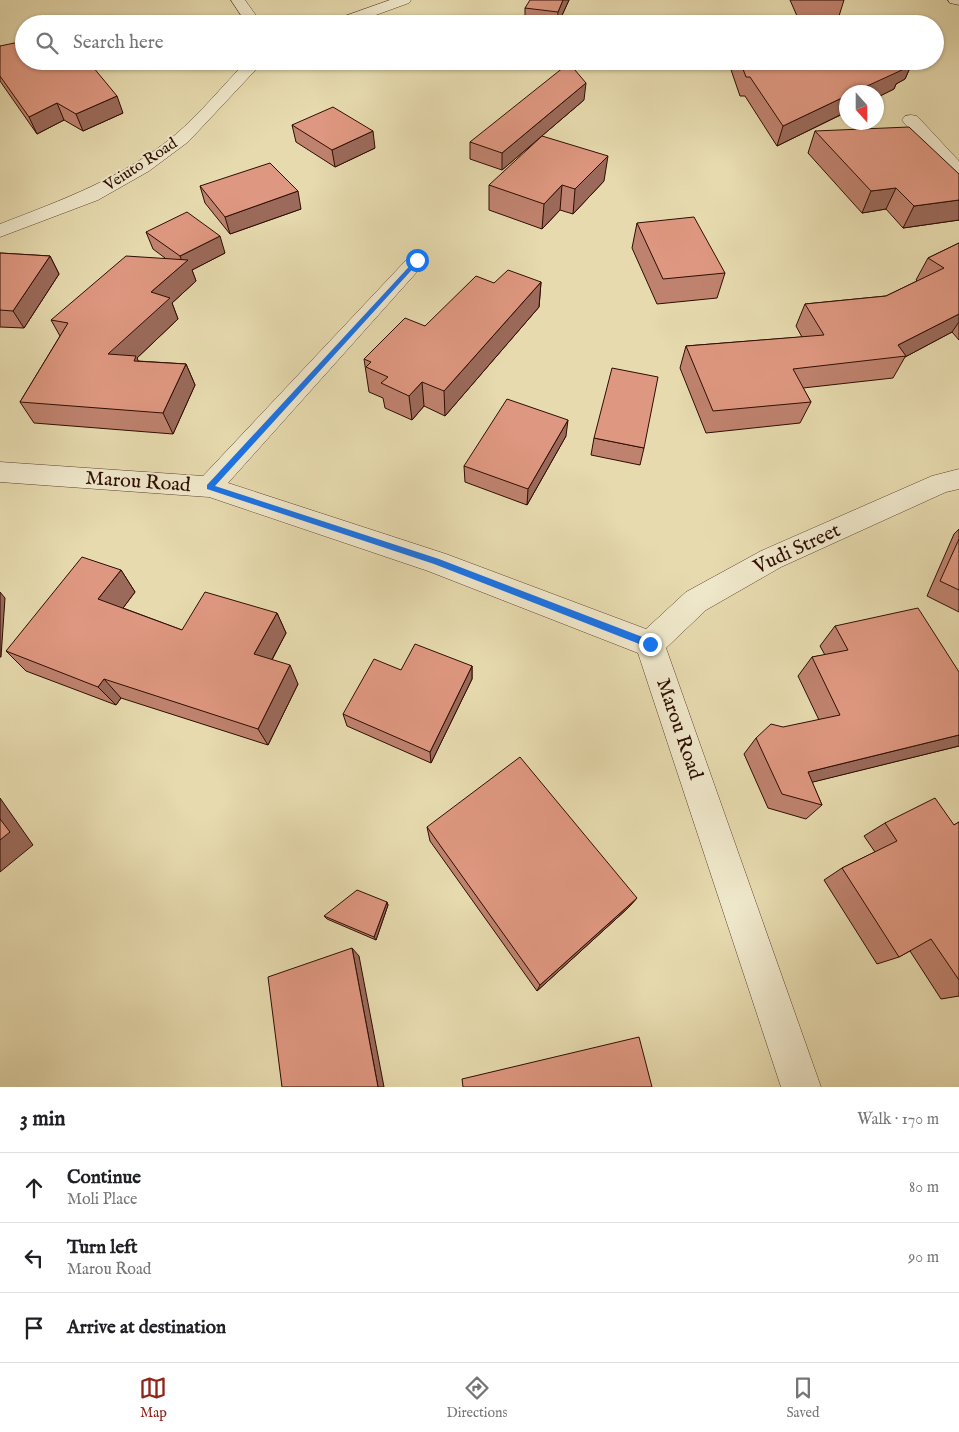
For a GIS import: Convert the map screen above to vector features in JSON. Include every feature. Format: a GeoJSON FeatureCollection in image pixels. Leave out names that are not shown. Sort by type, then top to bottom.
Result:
{"type":"FeatureCollection","features":[{"type":"Feature","properties":{"kind":"street"},"geometry":{"type":"LineString","coordinates":[[238,0],[249,15]]}},
{"type":"Feature","properties":{"kind":"street"},"geometry":{"type":"LineString","coordinates":[[362,15],[404,0]]}},
{"type":"Feature","properties":{"kind":"street","name":"Veiuto Road"},"geometry":{"type":"LineString","coordinates":[[1,229],[91,196],[143,167],[182,138],[247,70]]}},
{"type":"Feature","properties":{"kind":"street"},"geometry":{"type":"LineString","coordinates":[[911,120],[959,172]]}},
{"type":"Feature","properties":{"kind":"street"},"geometry":{"type":"LineString","coordinates":[[209,487],[417,260]]}},
{"type":"Feature","properties":{"kind":"street","name":"Marou Road"},"geometry":{"type":"LineString","coordinates":[[0,472],[209,487],[436,562],[650,644],[801,1087]]}},
{"type":"Feature","properties":{"kind":"street","name":"Vudi Street"},"geometry":{"type":"LineString","coordinates":[[650,644],[696,601],[771,560],[941,483],[959,479]]}},
{"type":"Feature","properties":{"kind":"building"},"geometry":{"type":"Polygon","coordinates":[[[530,0],[563,0],[558,12],[525,8],[530,0]]]}},
{"type":"Feature","properties":{"kind":"building"},"geometry":{"type":"Polygon","coordinates":[[[15,43],[15,70],[95,70],[117,96],[76,114],[57,103],[29,117],[0,76],[0,46],[15,43]]]}},
{"type":"Feature","properties":{"kind":"building"},"geometry":{"type":"Polygon","coordinates":[[[560,70],[575,70],[586,83],[502,153],[470,142],[560,70]]]}},
{"type":"Feature","properties":{"kind":"building"},"geometry":{"type":"Polygon","coordinates":[[[743,70],[902,70],[869,85],[839,85],[839,99],[783,126],[750,77],[746,77],[743,70]]]}},
{"type":"Feature","properties":{"kind":"building"},"geometry":{"type":"Polygon","coordinates":[[[333,107],[373,131],[332,150],[292,125],[333,107]]]}},
{"type":"Feature","properties":{"kind":"building"},"geometry":{"type":"Polygon","coordinates":[[[909,127],[959,174],[959,200],[914,206],[896,188],[871,191],[815,131],[884,130],[884,128],[909,127]]]}},
{"type":"Feature","properties":{"kind":"building"},"geometry":{"type":"Polygon","coordinates":[[[542,136],[608,156],[575,189],[562,185],[544,204],[489,185],[542,136]]]}},
{"type":"Feature","properties":{"kind":"building"},"geometry":{"type":"Polygon","coordinates":[[[270,163],[298,191],[225,217],[200,186],[270,163]]]}},
{"type":"Feature","properties":{"kind":"building"},"geometry":{"type":"Polygon","coordinates":[[[187,212],[220,236],[180,256],[146,232],[187,212]]]}},
{"type":"Feature","properties":{"kind":"building"},"geometry":{"type":"Polygon","coordinates":[[[694,217],[725,273],[663,279],[637,223],[694,217]]]}},
{"type":"Feature","properties":{"kind":"building"},"geometry":{"type":"Polygon","coordinates":[[[959,243],[959,314],[898,345],[906,356],[793,369],[811,402],[713,411],[686,346],[824,335],[805,304],[886,296],[944,268],[928,258],[959,243]]]}},
{"type":"Feature","properties":{"kind":"building"},"geometry":{"type":"Polygon","coordinates":[[[0,253],[50,256],[13,311],[0,310],[0,253]]]}},
{"type":"Feature","properties":{"kind":"building"},"geometry":{"type":"Polygon","coordinates":[[[126,256],[188,260],[151,292],[170,298],[108,354],[136,356],[134,361],[186,364],[163,413],[20,402],[68,323],[51,320],[126,256]]]}},
{"type":"Feature","properties":{"kind":"building"},"geometry":{"type":"Polygon","coordinates":[[[508,270],[541,282],[444,391],[422,382],[409,396],[381,383],[388,377],[366,367],[371,362],[364,359],[405,318],[425,326],[476,276],[494,283],[508,270]]]}},
{"type":"Feature","properties":{"kind":"building"},"geometry":{"type":"Polygon","coordinates":[[[612,368],[658,377],[644,448],[594,438],[612,368]]]}},
{"type":"Feature","properties":{"kind":"building"},"geometry":{"type":"Polygon","coordinates":[[[507,399],[568,420],[528,489],[464,466],[507,399]]]}},
{"type":"Feature","properties":{"kind":"building"},"geometry":{"type":"Polygon","coordinates":[[[959,539],[959,590],[940,581],[959,539]]]}},
{"type":"Feature","properties":{"kind":"building"},"geometry":{"type":"Polygon","coordinates":[[[82,557],[121,570],[98,599],[182,630],[205,592],[277,613],[254,654],[290,665],[258,729],[104,679],[98,687],[6,651],[82,557]]]}},
{"type":"Feature","properties":{"kind":"building"},"geometry":{"type":"Polygon","coordinates":[[[918,608],[959,672],[959,735],[808,772],[822,805],[782,794],[756,738],[771,724],[783,727],[840,715],[812,657],[848,650],[835,626],[918,608]]]}},
{"type":"Feature","properties":{"kind":"building"},"geometry":{"type":"Polygon","coordinates":[[[415,644],[472,666],[430,752],[343,714],[374,659],[401,670],[415,644]]]}},
{"type":"Feature","properties":{"kind":"building"},"geometry":{"type":"Polygon","coordinates":[[[520,757],[637,898],[540,985],[427,827],[520,757]]]}},
{"type":"Feature","properties":{"kind":"building"},"geometry":{"type":"Polygon","coordinates":[[[935,798],[954,825],[959,822],[959,980],[931,939],[899,957],[842,868],[897,841],[885,823],[935,798]]]}},
{"type":"Feature","properties":{"kind":"building"},"geometry":{"type":"Polygon","coordinates":[[[0,819],[10,832],[0,840],[0,819]]]}},
{"type":"Feature","properties":{"kind":"building"},"geometry":{"type":"Polygon","coordinates":[[[357,890],[387,902],[374,937],[324,916],[357,890]]]}},
{"type":"Feature","properties":{"kind":"building"},"geometry":{"type":"Polygon","coordinates":[[[352,948],[378,1087],[282,1087],[268,977],[352,948]]]}},
{"type":"Feature","properties":{"kind":"building"},"geometry":{"type":"Polygon","coordinates":[[[639,1037],[652,1087],[463,1087],[462,1079],[639,1037]]]}},
{"type":"Feature","properties":{"kind":"route"},"geometry":{"type":"LineString","coordinates":[[417,260],[209,487],[436,562],[650,644]]}}]}
